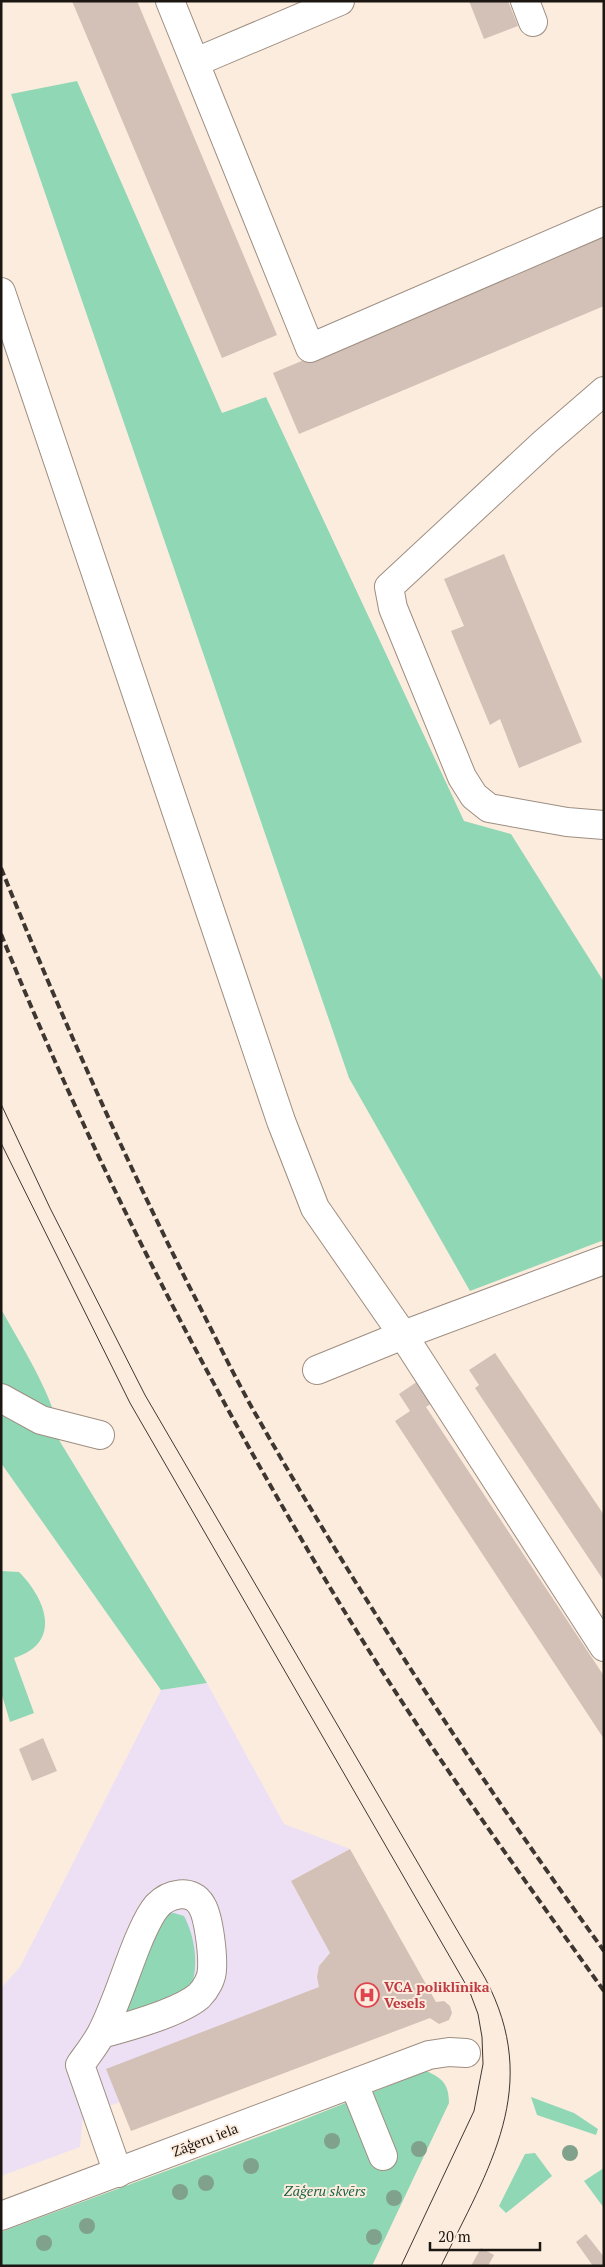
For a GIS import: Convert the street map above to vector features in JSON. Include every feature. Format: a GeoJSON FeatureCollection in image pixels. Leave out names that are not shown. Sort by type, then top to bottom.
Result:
{"type":"FeatureCollection","features":[{"type":"Feature","properties":{"kind":"street"},"geometry":{"type":"LineString","coordinates":[[170,1],[310,348],[604,221]]}},
{"type":"Feature","properties":{"kind":"street"},"geometry":{"type":"LineString","coordinates":[[196,62],[340,1]]}},
{"type":"Feature","properties":{"kind":"street"},"geometry":{"type":"LineString","coordinates":[[1,292],[278,1112],[315,1208],[402,1335],[604,1647]]}},
{"type":"Feature","properties":{"kind":"street"},"geometry":{"type":"LineString","coordinates":[[604,391],[545,442],[389,586],[393,608],[462,776],[474,796],[489,808],[567,822],[604,825]]}},
{"type":"Feature","properties":{"kind":"street"},"geometry":{"type":"LineString","coordinates":[[317,1370],[402,1335],[604,1260]]}},
{"type":"Feature","properties":{"kind":"street"},"geometry":{"type":"LineString","coordinates":[[1,1398],[41,1420],[100,1435]]}},
{"type":"Feature","properties":{"kind":"street"},"geometry":{"type":"LineString","coordinates":[[101,2034],[124,2028],[186,2004],[204,1989],[212,1970],[206,1920],[202,1905],[196,1899],[189,1895],[175,1894],[167,1897],[156,1907],[124,1976],[101,2034],[80,2065],[118,2173]]}},
{"type":"Feature","properties":{"kind":"street","name":"Zāģeru iela"},"geometry":{"type":"LineString","coordinates":[[1,2216],[408,2063],[448,2052],[466,2054]]}},
{"type":"Feature","properties":{"kind":"street"},"geometry":{"type":"LineString","coordinates":[[354,2084],[383,2156]]}},
{"type":"Feature","properties":{"kind":"shaded area"},"geometry":{"type":"Polygon","coordinates":[[[207,1683],[284,1824],[350,1849],[291,1881],[330,1953],[319,1966],[317,1977],[319,1987],[120,2102],[83,2116],[80,2147],[1,2176],[1,1988],[20,1967],[161,1690],[207,1683]]]}},
{"type":"Feature","properties":{"kind":"green space"},"geometry":{"type":"Polygon","coordinates":[[[77,81],[222,413],[266,397],[464,821],[511,834],[604,982],[604,1240],[470,1291],[349,1078],[11,94],[77,81]]]}},
{"type":"Feature","properties":{"kind":"green space"},"geometry":{"type":"Polygon","coordinates":[[[1,1309],[46,1392],[58,1426],[59,1440],[207,1683],[161,1690],[1,1463],[1,1309]]]}},
{"type":"Feature","properties":{"kind":"green space"},"geometry":{"type":"Polygon","coordinates":[[[1,1571],[19,1572],[29,1583],[42,1607],[45,1620],[44,1631],[39,1642],[29,1651],[14,1658],[34,1713],[10,1722],[1,1692],[1,1571]]]}},
{"type":"Feature","properties":{"kind":"green space"},"geometry":{"type":"Polygon","coordinates":[[[174,1913],[184,1916],[191,1933],[195,1951],[195,1970],[191,1987],[128,2019],[124,2011],[160,1921],[168,1914],[174,1913]]]}},
{"type":"Feature","properties":{"kind":"green space","name":"Zāģeru skvērs"},"geometry":{"type":"Polygon","coordinates":[[[426,2071],[437,2076],[444,2083],[448,2091],[449,2103],[372,2266],[1,2266],[1,2232],[285,2127],[426,2071]]]}},
{"type":"Feature","properties":{"kind":"green space"},"geometry":{"type":"Polygon","coordinates":[[[531,2097],[574,2113],[598,2129],[596,2135],[537,2115],[531,2097]]]}},
{"type":"Feature","properties":{"kind":"green space"},"geometry":{"type":"Polygon","coordinates":[[[535,2153],[552,2176],[506,2213],[499,2206],[525,2154],[535,2153]]]}},
{"type":"Feature","properties":{"kind":"green space"},"geometry":{"type":"Polygon","coordinates":[[[604,2168],[604,2208],[584,2181],[604,2168]]]}},
{"type":"Feature","properties":{"kind":"building"},"geometry":{"type":"Polygon","coordinates":[[[72,1],[137,1],[277,335],[222,358],[72,1]]]}},
{"type":"Feature","properties":{"kind":"building"},"geometry":{"type":"Polygon","coordinates":[[[469,1],[508,1],[518,26],[484,39],[469,1]]]}},
{"type":"Feature","properties":{"kind":"building"},"geometry":{"type":"Polygon","coordinates":[[[604,234],[604,306],[299,434],[273,373],[604,234]]]}},
{"type":"Feature","properties":{"kind":"building"},"geometry":{"type":"Polygon","coordinates":[[[504,554],[582,742],[519,768],[500,719],[490,725],[451,631],[464,626],[444,579],[504,554]]]}},
{"type":"Feature","properties":{"kind":"building"},"geometry":{"type":"Polygon","coordinates":[[[495,1353],[604,1515],[604,1581],[475,1388],[479,1385],[469,1370],[495,1353]]]}},
{"type":"Feature","properties":{"kind":"building"},"geometry":{"type":"Polygon","coordinates":[[[418,1381],[432,1403],[426,1407],[604,1676],[604,1739],[395,1421],[410,1411],[399,1394],[418,1381]]]}},
{"type":"Feature","properties":{"kind":"building"},"geometry":{"type":"Polygon","coordinates":[[[43,1738],[57,1771],[32,1781],[19,1749],[43,1738]]]}},
{"type":"Feature","properties":{"kind":"building","name":"VCA poliklīnika Vesels"},"geometry":{"type":"Polygon","coordinates":[[[350,1849],[436,2002],[444,2001],[450,2006],[452,2013],[449,2020],[439,2024],[430,2018],[131,2131],[106,2069],[319,1987],[317,1977],[319,1966],[330,1953],[291,1881],[350,1849]]]}},
{"type":"Feature","properties":{"kind":"building"},"geometry":{"type":"Polygon","coordinates":[[[586,2234],[604,2257],[604,2266],[593,2266],[576,2242],[586,2234]]]}},
{"type":"Feature","properties":{"kind":"building"},"geometry":{"type":"Polygon","coordinates":[[[481,2248],[494,2255],[488,2266],[471,2266],[481,2248]]]}},
{"type":"Feature","properties":{"kind":"tram line"},"geometry":{"type":"LineString","coordinates":[[1,1104],[50,1208],[145,1395],[485,1978],[502,2018],[509,2055],[509,2091],[503,2126],[476,2195],[441,2266]]}},
{"type":"Feature","properties":{"kind":"tram line"},"geometry":{"type":"LineString","coordinates":[[1,1143],[130,1403],[469,1990],[478,2014],[482,2037],[483,2064],[474,2111],[401,2266]]}},
{"type":"Feature","properties":{"kind":"railway"},"geometry":{"type":"LineString","coordinates":[[1,868],[67,1026],[114,1130],[188,1284],[251,1406],[333,1546],[420,1683],[510,1818],[604,1951]]}},
{"type":"Feature","properties":{"kind":"railway"},"geometry":{"type":"LineString","coordinates":[[1,934],[71,1097],[148,1258],[274,1492],[352,1623],[421,1730],[604,1991]]}},
{"type":"Feature","properties":{"kind":"place","name":"VCA poliklīnika Vesels"},"geometry":{"type":"Point","coordinates":[367,1995]}}]}
